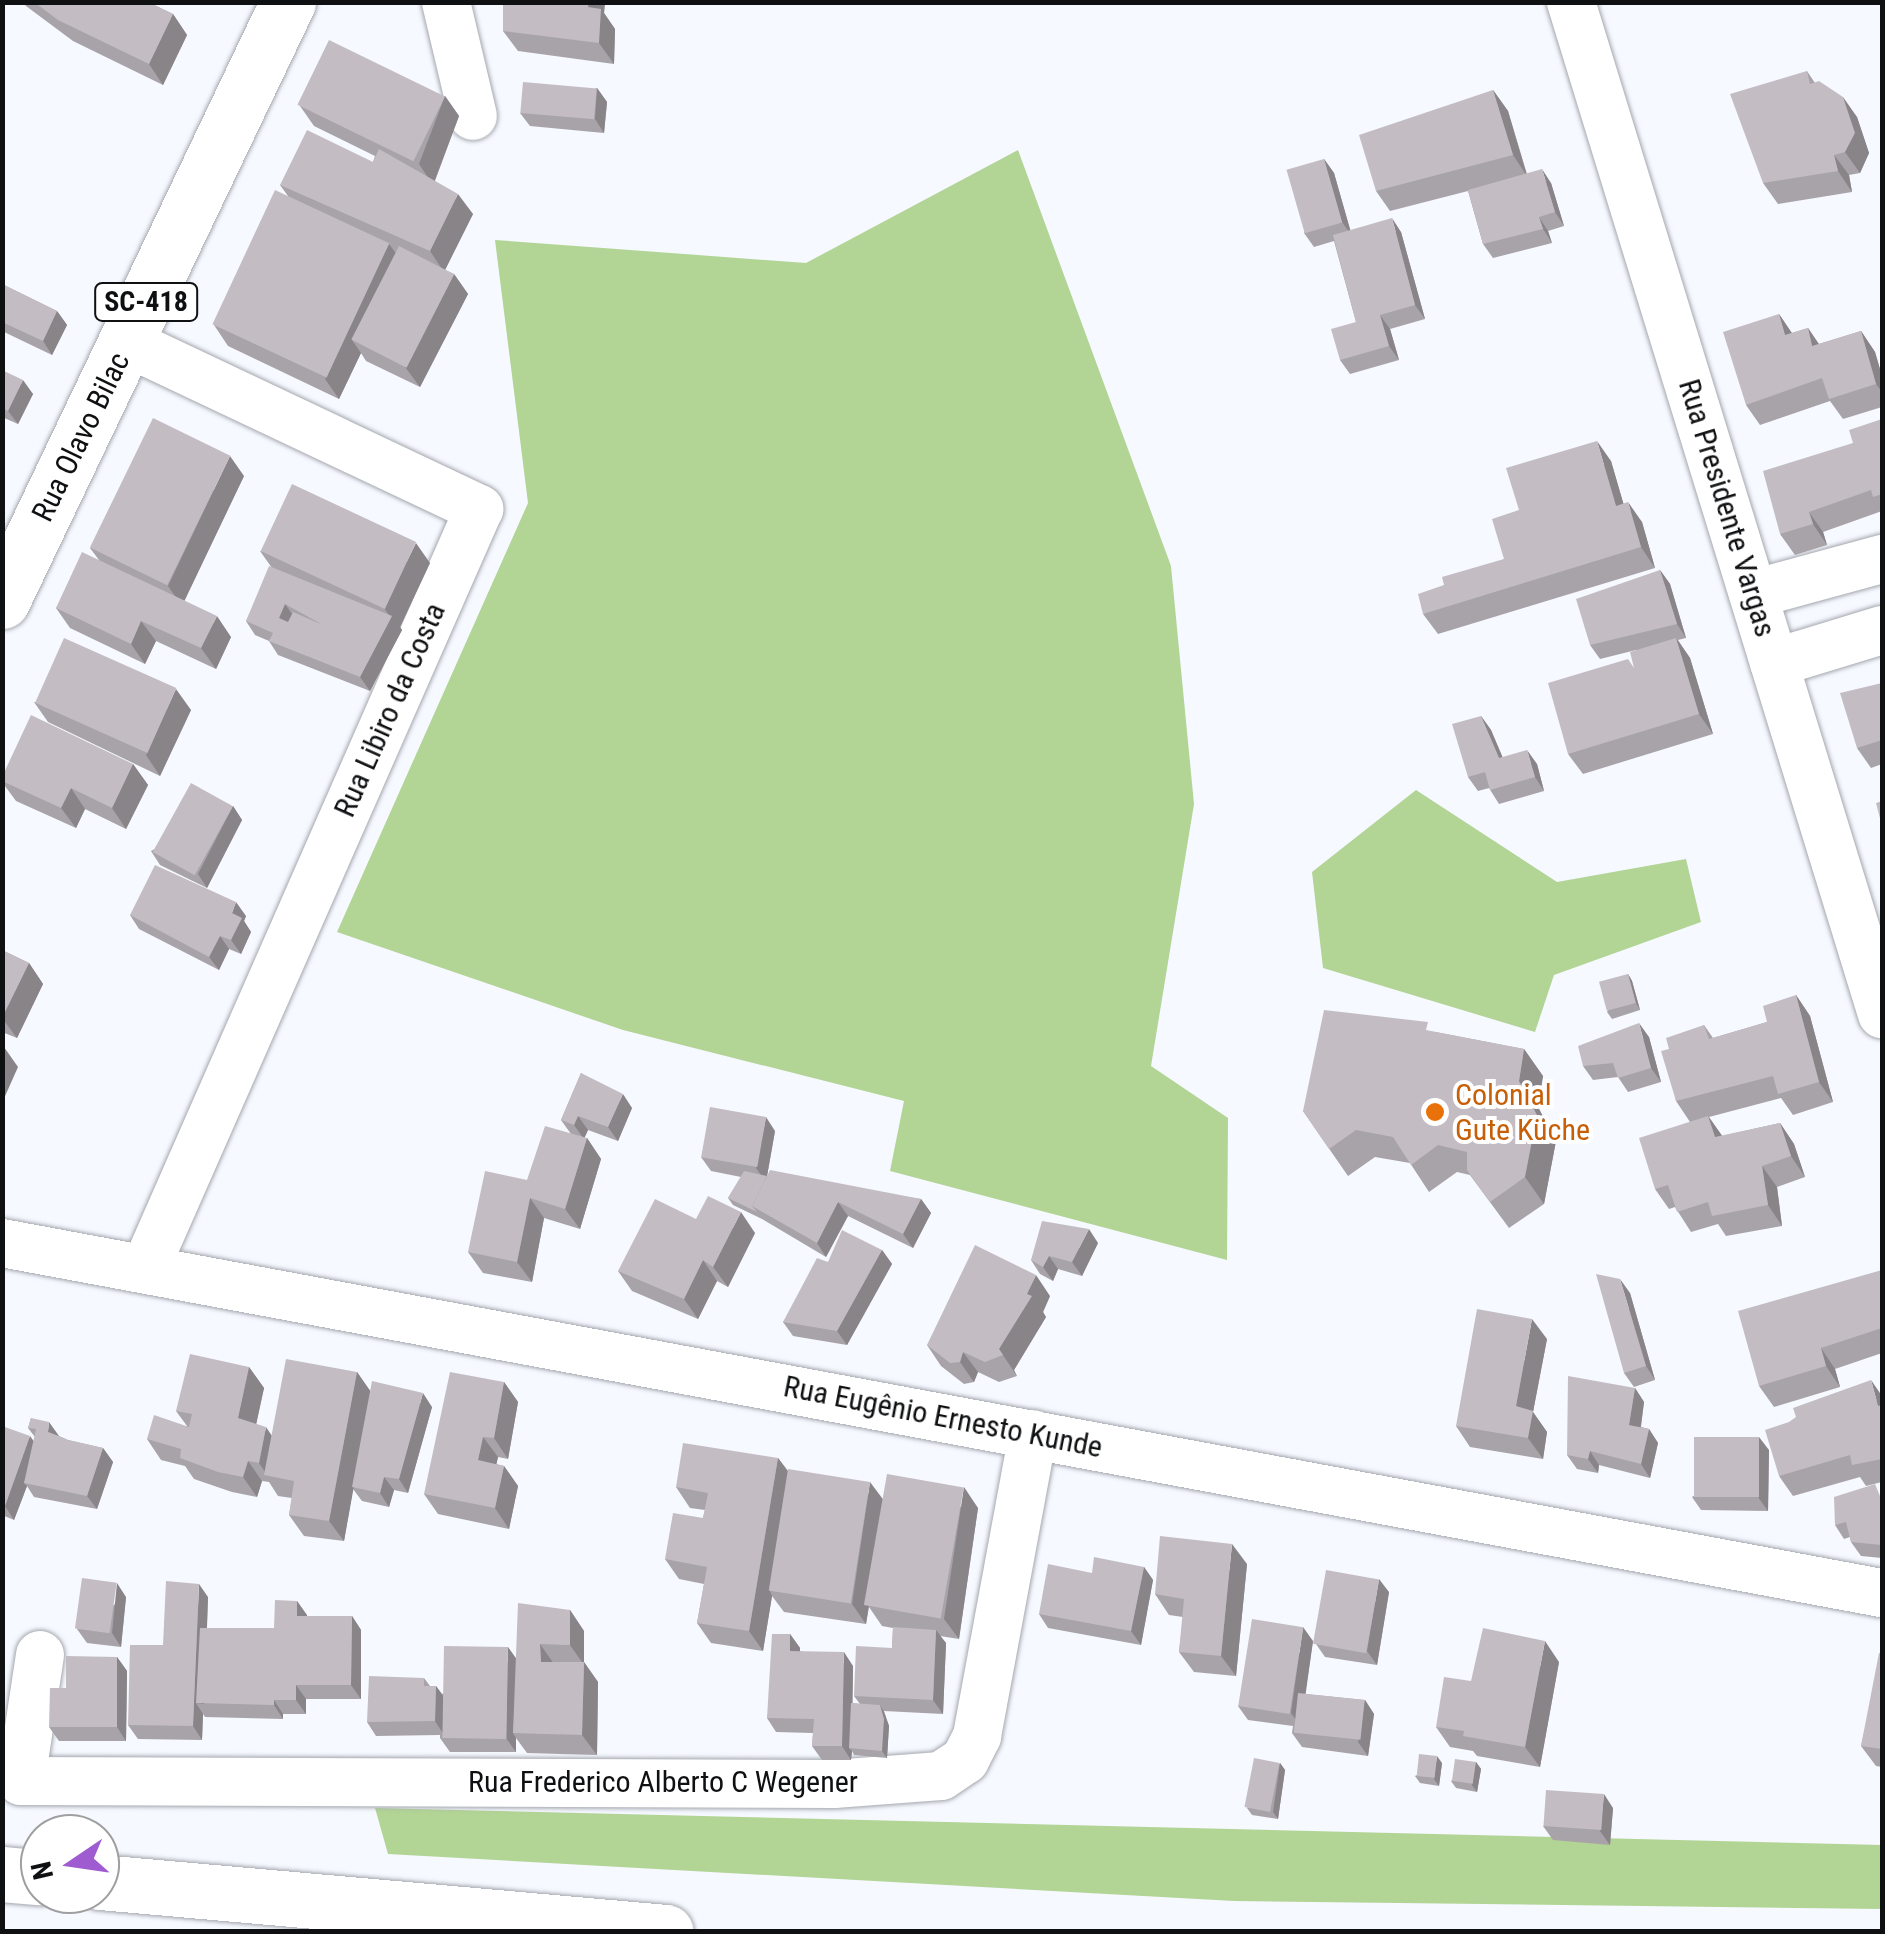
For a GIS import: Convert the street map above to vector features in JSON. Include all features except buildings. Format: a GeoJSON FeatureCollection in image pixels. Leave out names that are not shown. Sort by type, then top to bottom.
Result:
{"type":"FeatureCollection","features":[{"type":"Feature","properties":{"kind":"main road","name":"Rua Olavo Bilac"},"geometry":{"type":"LineString","coordinates":[[2,601],[288,2]]}},
{"type":"Feature","properties":{"kind":"main road"},"geometry":{"type":"LineString","coordinates":[[120,1884],[666,1932]]}},
{"type":"Feature","properties":{"kind":"street"},"geometry":{"type":"LineString","coordinates":[[446,2],[473,116]]}},
{"type":"Feature","properties":{"kind":"street","name":"Rua Presidente Vargas"},"geometry":{"type":"LineString","coordinates":[[1571,2],[1882,1014]]}},
{"type":"Feature","properties":{"kind":"street","name":"Rua Libiro da Costa"},"geometry":{"type":"LineString","coordinates":[[126,342],[479,509],[145,1269]]}},
{"type":"Feature","properties":{"kind":"street"},"geometry":{"type":"LineString","coordinates":[[1753,594],[1882,558]]}},
{"type":"Feature","properties":{"kind":"street"},"geometry":{"type":"LineString","coordinates":[[1774,663],[1882,630]]}},
{"type":"Feature","properties":{"kind":"street","name":"Rua Eugênio Ernesto Kunde"},"geometry":{"type":"LineString","coordinates":[[2,1242],[1882,1593]]}},
{"type":"Feature","properties":{"kind":"street","name":"Rua Frederico Alberto C Wegener"},"geometry":{"type":"LineString","coordinates":[[40,1655],[21,1780],[834,1784],[942,1776],[965,1760],[977,1736],[1034,1434]]}},
{"type":"Feature","properties":{"kind":"green space"},"geometry":{"type":"Polygon","coordinates":[[[1018,150],[1171,566],[1194,804],[1151,1066],[1228,1118],[1227,1260],[890,1171],[904,1101],[623,1030],[337,932],[528,503],[495,240],[806,263],[1018,150]]]}},
{"type":"Feature","properties":{"kind":"green space"},"geometry":{"type":"Polygon","coordinates":[[[1416,790],[1557,882],[1686,859],[1701,922],[1554,975],[1535,1032],[1323,968],[1312,872],[1416,790]]]}},
{"type":"Feature","properties":{"kind":"green space"},"geometry":{"type":"Polygon","coordinates":[[[375,1808],[1882,1845],[1882,1909],[1234,1901],[388,1854],[375,1808]]]}},
{"type":"Feature","properties":{"kind":"place","name":"Colonial Gute Küche"},"geometry":{"type":"Point","coordinates":[1435,1112]}}]}
